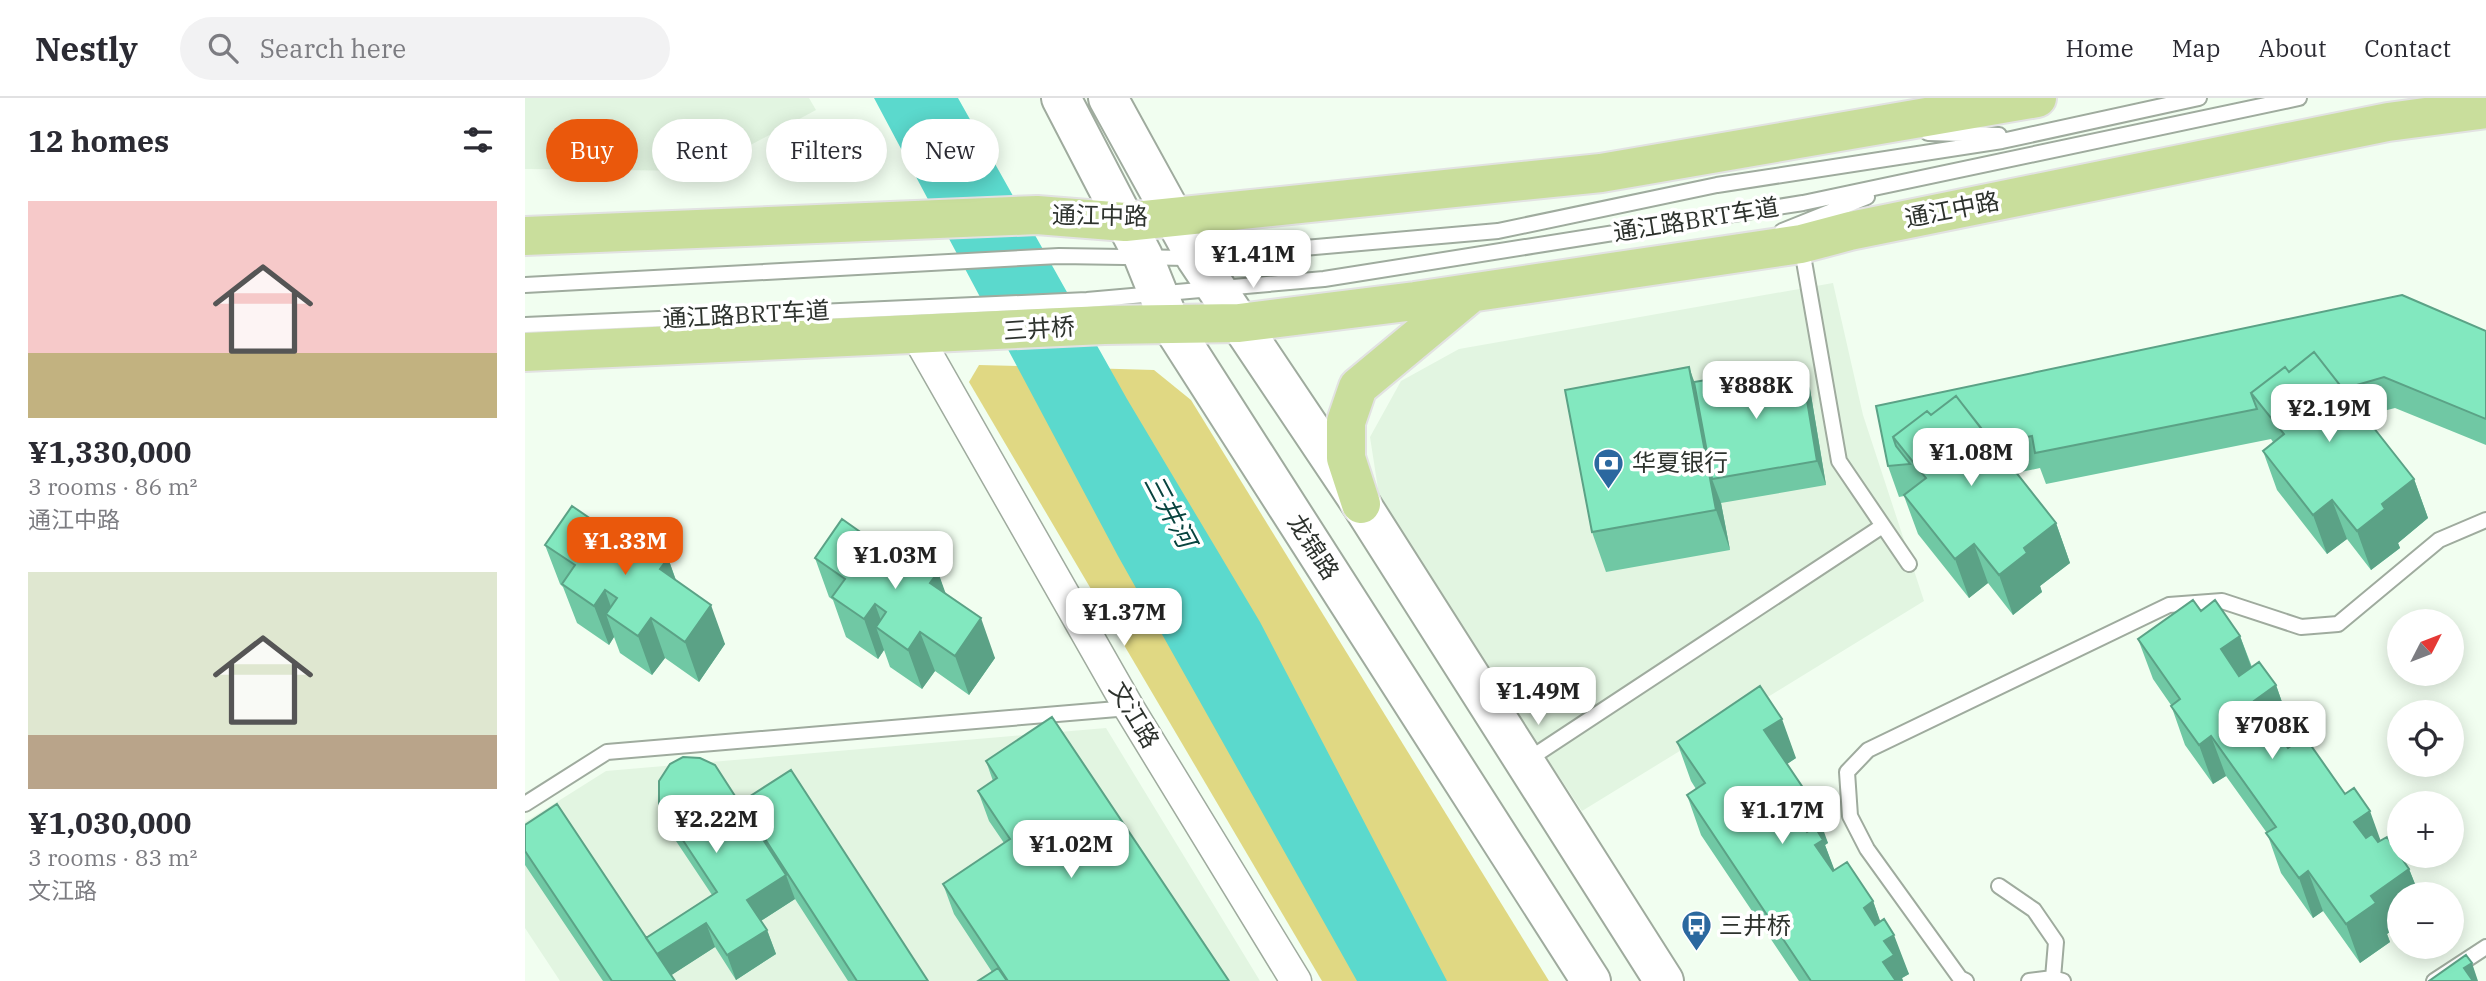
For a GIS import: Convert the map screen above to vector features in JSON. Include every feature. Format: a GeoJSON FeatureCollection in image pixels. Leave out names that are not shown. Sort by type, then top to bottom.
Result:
{"type":"FeatureCollection","features":[{"type":"Feature","properties":{"kind":"main road","name":"龙锦路"},"geometry":{"type":"LineString","coordinates":[[1061,98],[1143,256],[1164,307],[1591,981]]}},
{"type":"Feature","properties":{"kind":"main road"},"geometry":{"type":"LineString","coordinates":[[1108,98],[1196,258],[1361,504],[1664,981]]}},
{"type":"Feature","properties":{"kind":"main road","name":"通江中路"},"geometry":{"type":"LineString","coordinates":[[525,236],[1037,215],[1125,222],[1601,173],[2037,98]]}},
{"type":"Feature","properties":{"kind":"main road","name":"通江中路"},"geometry":{"type":"LineString","coordinates":[[1239,323],[1415,301],[1801,244],[1863,228],[2375,125],[2486,109]]}},
{"type":"Feature","properties":{"kind":"main road"},"geometry":{"type":"LineString","coordinates":[[1361,504],[1346,458],[1346,422],[1359,387],[1472,292]]}},
{"type":"Feature","properties":{"kind":"main road"},"geometry":{"type":"LineString","coordinates":[[1164,307],[1239,323]]}},
{"type":"Feature","properties":{"kind":"main road","name":"三井桥"},"geometry":{"type":"LineString","coordinates":[[970,319],[1164,307]]}},
{"type":"Feature","properties":{"kind":"main road"},"geometry":{"type":"LineString","coordinates":[[525,352],[917,336],[970,319]]}},
{"type":"Feature","properties":{"kind":"street","name":"文江路"},"geometry":{"type":"LineString","coordinates":[[917,336],[1129,708],[1296,981]]}},
{"type":"Feature","properties":{"kind":"lane","name":"通江路BRT车道"},"geometry":{"type":"LineString","coordinates":[[525,285],[1059,256],[1196,258],[1498,231],[1717,185],[2028,135],[2199,98]]}},
{"type":"Feature","properties":{"kind":"lane","name":"通江路BRT车道"},"geometry":{"type":"LineString","coordinates":[[1164,307],[1218,290],[1324,279],[1790,206],[2299,98]]}},
{"type":"Feature","properties":{"kind":"lane"},"geometry":{"type":"LineString","coordinates":[[1855,130],[2028,135]]}},
{"type":"Feature","properties":{"kind":"lane"},"geometry":{"type":"LineString","coordinates":[[1722,256],[1903,182]]}},
{"type":"Feature","properties":{"kind":"lane"},"geometry":{"type":"LineString","coordinates":[[1801,244],[1839,461],[1881,527],[1909,564]]}},
{"type":"Feature","properties":{"kind":"lane","name":"通江路BRT车道"},"geometry":{"type":"LineString","coordinates":[[525,325],[970,319]]}},
{"type":"Feature","properties":{"kind":"lane"},"geometry":{"type":"LineString","coordinates":[[1966,981],[1960,978],[1867,849],[1850,816],[1847,772],[1868,750],[2169,605],[2222,601],[2301,626],[2338,624],[2439,540],[2486,520]]}},
{"type":"Feature","properties":{"kind":"lane"},"geometry":{"type":"LineString","coordinates":[[1525,761],[1881,527]]}},
{"type":"Feature","properties":{"kind":"lane"},"geometry":{"type":"LineString","coordinates":[[525,804],[607,752],[1129,708]]}},
{"type":"Feature","properties":{"kind":"lane"},"geometry":{"type":"LineString","coordinates":[[1999,886],[2034,910],[2056,942],[2058,979],[2029,981]]}},
{"type":"Feature","properties":{"kind":"lane"},"geometry":{"type":"LineString","coordinates":[[2434,981],[2486,947]]}},
{"type":"Feature","properties":{"kind":"shaded area"},"geometry":{"type":"Polygon","coordinates":[[[525,98],[809,98],[816,110],[799,119],[766,119],[766,137],[752,144],[752,119],[652,119],[652,170],[638,170],[638,119],[546,119],[546,169],[525,169],[525,98]]]}},
{"type":"Feature","properties":{"kind":"shaded area"},"geometry":{"type":"Polygon","coordinates":[[[1833,283],[1863,415],[1924,601],[1582,811],[1381,508],[1370,437],[1401,381],[1459,349],[1833,283]]]}},
{"type":"Feature","properties":{"kind":"shaded area"},"geometry":{"type":"Polygon","coordinates":[[[979,365],[1154,370],[1191,400],[1549,981],[1322,981],[969,382],[979,365]]]}},
{"type":"Feature","properties":{"kind":"shaded area"},"geometry":{"type":"Polygon","coordinates":[[[1106,728],[1260,981],[560,981],[525,928],[525,822],[606,771],[1106,728]]]}},
{"type":"Feature","properties":{"kind":"water"},"geometry":{"type":"Polygon","coordinates":[[[874,98],[958,98],[970,119],[901,119],[901,149],[874,98]]]}},
{"type":"Feature","properties":{"kind":"water","name":"三井河"},"geometry":{"type":"Polygon","coordinates":[[[999,171],[1127,399],[1260,622],[1447,981],[1357,981],[1118,556],[919,182],[999,182],[999,171]]]}},
{"type":"Feature","properties":{"kind":"building"},"geometry":{"type":"Polygon","coordinates":[[[2402,295],[2486,331],[2486,419],[2384,377],[2343,389],[2314,352],[2289,372],[2285,367],[2251,393],[2257,409],[2035,453],[2032,436],[1993,444],[1956,396],[1931,415],[1927,411],[1893,437],[1896,446],[1910,464],[1888,466],[1876,406],[2402,295]]]}},
{"type":"Feature","properties":{"kind":"building"},"geometry":{"type":"Polygon","coordinates":[[[2314,352],[2414,479],[2382,504],[2385,509],[2357,531],[2332,500],[2313,515],[2263,451],[2284,434],[2251,393],[2285,367],[2289,372],[2314,352]]]}},
{"type":"Feature","properties":{"kind":"building"},"geometry":{"type":"Polygon","coordinates":[[[1801,364],[1817,461],[1712,479],[1694,382],[1801,364]]]}},
{"type":"Feature","properties":{"kind":"building"},"geometry":{"type":"Polygon","coordinates":[[[1689,367],[1716,510],[1592,532],[1565,390],[1689,367]]]}},
{"type":"Feature","properties":{"kind":"building"},"geometry":{"type":"Polygon","coordinates":[[[1956,396],[2056,523],[2024,548],[2027,553],[1999,575],[1974,544],[1955,559],[1904,495],[1926,478],[1893,437],[1927,411],[1931,415],[1956,396]]]}},
{"type":"Feature","properties":{"kind":"building"},"geometry":{"type":"Polygon","coordinates":[[[572,506],[623,541],[630,532],[668,558],[660,569],[711,605],[685,642],[651,618],[638,636],[606,614],[617,598],[605,590],[594,606],[562,584],[575,565],[545,545],[572,506]]]}},
{"type":"Feature","properties":{"kind":"building"},"geometry":{"type":"Polygon","coordinates":[[[842,519],[893,555],[899,545],[938,572],[930,583],[981,618],[955,656],[920,632],[908,650],[876,627],[886,612],[875,604],[864,619],[832,597],[845,579],[815,558],[842,519]]]}},
{"type":"Feature","properties":{"kind":"building"},"geometry":{"type":"Polygon","coordinates":[[[2193,600],[2201,611],[2215,600],[2240,636],[2221,649],[2239,676],[2259,662],[2276,685],[2254,701],[2288,748],[2305,737],[2345,794],[2354,788],[2370,811],[2354,822],[2366,838],[2372,834],[2378,842],[2387,837],[2387,868],[2409,869],[2387,882],[2371,896],[2376,903],[2346,924],[2308,871],[2299,878],[2266,833],[2276,827],[2211,736],[2199,745],[2171,706],[2180,699],[2138,639],[2193,600]]]}},
{"type":"Feature","properties":{"kind":"building"},"geometry":{"type":"Polygon","coordinates":[[[1760,686],[1782,719],[1764,730],[1814,804],[1796,816],[1807,832],[1815,827],[1823,840],[1815,845],[1833,871],[1847,862],[1873,901],[1864,908],[1875,925],[1884,919],[1894,935],[1884,941],[1894,955],[1883,962],[1896,981],[1811,981],[1687,795],[1705,783],[1677,742],[1760,686]]]}},
{"type":"Feature","properties":{"kind":"building"},"geometry":{"type":"Polygon","coordinates":[[[1052,717],[1229,981],[1008,981],[943,884],[1010,839],[978,791],[997,778],[986,761],[1052,717]]]}},
{"type":"Feature","properties":{"kind":"building"},"geometry":{"type":"Polygon","coordinates":[[[683,757],[700,758],[715,765],[786,875],[747,900],[767,930],[727,955],[706,923],[657,954],[646,938],[717,892],[659,804],[659,781],[670,764],[683,757]]]}},
{"type":"Feature","properties":{"kind":"building"},"geometry":{"type":"Polygon","coordinates":[[[791,770],[928,981],[857,981],[741,802],[791,770]]]}},
{"type":"Feature","properties":{"kind":"building"},"geometry":{"type":"Polygon","coordinates":[[[557,804],[675,981],[612,981],[525,851],[525,825],[557,804]]]}},
{"type":"Feature","properties":{"kind":"building"},"geometry":{"type":"Polygon","coordinates":[[[2466,955],[2472,963],[2464,968],[2473,981],[2429,981],[2464,959],[2466,955]]]}},
{"type":"Feature","properties":{"kind":"building"},"geometry":{"type":"Polygon","coordinates":[[[998,968],[1007,981],[978,981],[998,968]]]}},
{"type":"Feature","properties":{"kind":"place","name":"华夏银行"},"geometry":{"type":"Point","coordinates":[1609,490]}},
{"type":"Feature","properties":{"kind":"place","name":"三井桥"},"geometry":{"type":"Point","coordinates":[1696,953]}}]}
